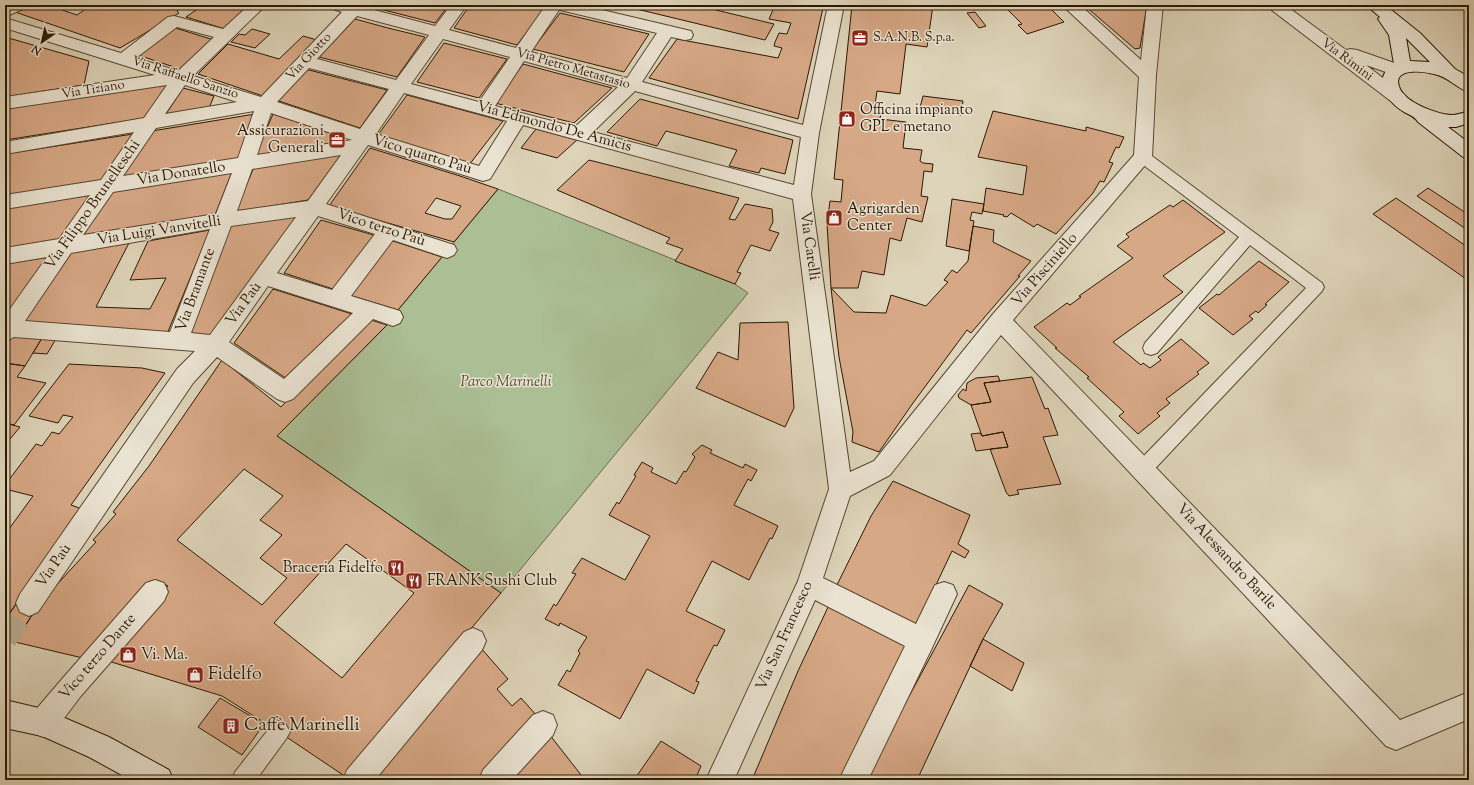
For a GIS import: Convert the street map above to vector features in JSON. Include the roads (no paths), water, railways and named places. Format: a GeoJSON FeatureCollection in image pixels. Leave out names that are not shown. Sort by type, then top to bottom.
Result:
{"type":"FeatureCollection","features":[{"type":"Feature","properties":{"kind":"street"},"geometry":{"type":"LineString","coordinates":[[5,12],[19,5]]}},
{"type":"Feature","properties":{"kind":"street","name":"Via Filippo Brunelleschi"},"geometry":{"type":"LineString","coordinates":[[7,331],[182,77],[258,5]]}},
{"type":"Feature","properties":{"kind":"street","name":"Via Paù"},"geometry":{"type":"LineString","coordinates":[[29,603],[185,376],[215,344],[459,5]]}},
{"type":"Feature","properties":{"kind":"street"},"geometry":{"type":"LineString","coordinates":[[484,108],[520,54],[560,5],[685,35]]}},
{"type":"Feature","properties":{"kind":"street","name":"Via Carelli"},"geometry":{"type":"LineString","coordinates":[[836,5],[810,133],[802,194],[841,489]]}},
{"type":"Feature","properties":{"kind":"street"},"geometry":{"type":"LineString","coordinates":[[1070,5],[1148,75]]}},
{"type":"Feature","properties":{"kind":"street"},"geometry":{"type":"LineString","coordinates":[[1143,157],[1148,75],[1155,5]]}},
{"type":"Feature","properties":{"kind":"street","name":"Via Rimini"},"geometry":{"type":"LineString","coordinates":[[1275,5],[1469,152]]}},
{"type":"Feature","properties":{"kind":"street","name":"Via Pietro Metastasio"},"geometry":{"type":"LineString","coordinates":[[342,6],[810,133]]}},
{"type":"Feature","properties":{"kind":"street","name":"Via Giotto"},"geometry":{"type":"LineString","coordinates":[[265,104],[305,61],[342,6]]}},
{"type":"Feature","properties":{"kind":"street"},"geometry":{"type":"LineString","coordinates":[[1376,6],[1398,35],[1400,68]]}},
{"type":"Feature","properties":{"kind":"street"},"geometry":{"type":"LineString","coordinates":[[1376,6],[1402,25],[1420,41],[1450,73],[1469,86]]}},
{"type":"Feature","properties":{"kind":"street"},"geometry":{"type":"LineString","coordinates":[[124,59],[174,21],[226,35]]}},
{"type":"Feature","properties":{"kind":"street","name":"Via Raffaello Sanzio"},"geometry":{"type":"LineString","coordinates":[[5,22],[265,104],[361,142]]}},
{"type":"Feature","properties":{"kind":"street","name":"Via Rimini"},"geometry":{"type":"LineString","coordinates":[[1296,22],[1350,53],[1400,68]]}},
{"type":"Feature","properties":{"kind":"street"},"geometry":{"type":"LineString","coordinates":[[580,134],[631,85],[667,31]]}},
{"type":"Feature","properties":{"kind":"street","name":"Via Edmondo De Amicis"},"geometry":{"type":"LineString","coordinates":[[305,61],[519,117],[802,194]]}},
{"type":"Feature","properties":{"kind":"street"},"geometry":{"type":"LineString","coordinates":[[1398,98],[1391,88],[1390,82],[1392,74],[1400,68],[1425,66],[1450,73]]}},
{"type":"Feature","properties":{"kind":"street","name":"Via Tiziano"},"geometry":{"type":"LineString","coordinates":[[5,103],[182,77]]}},
{"type":"Feature","properties":{"kind":"street"},"geometry":{"type":"LineString","coordinates":[[5,148],[265,104]]}},
{"type":"Feature","properties":{"kind":"street","name":"Via Bramante"},"geometry":{"type":"LineString","coordinates":[[177,341],[265,104]]}},
{"type":"Feature","properties":{"kind":"street"},"geometry":{"type":"LineString","coordinates":[[1413,110],[1444,120],[1469,118]]}},
{"type":"Feature","properties":{"kind":"street","name":"Vico quarto Paù"},"geometry":{"type":"LineString","coordinates":[[361,142],[483,174],[519,117]]}},
{"type":"Feature","properties":{"kind":"street","name":"Via Donatello"},"geometry":{"type":"LineString","coordinates":[[5,202],[244,164],[361,142]]}},
{"type":"Feature","properties":{"kind":"street","name":"Via Pisciniello"},"geometry":{"type":"LineString","coordinates":[[841,489],[882,468],[1000,320],[1143,157]]}},
{"type":"Feature","properties":{"kind":"street","name":"Via Luigi Vanvitelli"},"geometry":{"type":"LineString","coordinates":[[5,256],[222,220],[314,207]]}},
{"type":"Feature","properties":{"kind":"street","name":"Vico terzo Paù"},"geometry":{"type":"LineString","coordinates":[[314,207],[447,250]]}},
{"type":"Feature","properties":{"kind":"street"},"geometry":{"type":"LineString","coordinates":[[337,299],[389,231]]}},
{"type":"Feature","properties":{"kind":"street"},"geometry":{"type":"LineString","coordinates":[[264,276],[393,317]]}},
{"type":"Feature","properties":{"kind":"street"},"geometry":{"type":"LineString","coordinates":[[7,331],[215,344],[285,392],[370,309]]}},
{"type":"Feature","properties":{"kind":"street","name":"Via Alessandro Barile"},"geometry":{"type":"LineString","coordinates":[[1000,320],[1396,736],[1469,705]]}},
{"type":"Feature","properties":{"kind":"street","name":"Via San Francesco"},"geometry":{"type":"LineString","coordinates":[[720,780],[809,584],[841,489]]}},
{"type":"Feature","properties":{"kind":"street"},"geometry":{"type":"LineString","coordinates":[[809,584],[922,641]]}},
{"type":"Feature","properties":{"kind":"street","name":"Vico terzo Dante"},"geometry":{"type":"LineString","coordinates":[[43,723],[80,677],[155,592]]}},
{"type":"Feature","properties":{"kind":"street"},"geometry":{"type":"LineString","coordinates":[[853,780],[944,594]]}},
{"type":"Feature","properties":{"kind":"street"},"geometry":{"type":"LineString","coordinates":[[357,780],[473,641]]}},
{"type":"Feature","properties":{"kind":"street"},"geometry":{"type":"LineString","coordinates":[[5,714],[43,723],[99,747],[160,780]]}},
{"type":"Feature","properties":{"kind":"street"},"geometry":{"type":"LineString","coordinates":[[493,780],[543,724]]}},
{"type":"Feature","properties":{"kind":"lane"},"geometry":{"type":"LineString","coordinates":[[1142,469],[1316,287],[1143,157]]}},
{"type":"Feature","properties":{"kind":"lane"},"geometry":{"type":"LineString","coordinates":[[1151,348],[1249,236]]}},
{"type":"Feature","properties":{"kind":"lane"},"geometry":{"type":"LineString","coordinates":[[243,780],[279,732]]}},
{"type":"Feature","properties":{"kind":"tunnel"},"geometry":{"type":"LineString","coordinates":[[5,639],[29,603]]}},
{"type":"Feature","properties":{"kind":"place","name":"S.A.N.B. S.p.a."},"geometry":{"type":"Point","coordinates":[860,38]}},
{"type":"Feature","properties":{"kind":"place","name":"Officina impianto GPL e metano"},"geometry":{"type":"Point","coordinates":[847,119]}},
{"type":"Feature","properties":{"kind":"place","name":"Assicurazioni Generali"},"geometry":{"type":"Point","coordinates":[337,140]}},
{"type":"Feature","properties":{"kind":"place","name":"Agrigarden Center"},"geometry":{"type":"Point","coordinates":[834,218]}},
{"type":"Feature","properties":{"kind":"place","name":"Braceria Fidelfo"},"geometry":{"type":"Point","coordinates":[396,568]}},
{"type":"Feature","properties":{"kind":"place","name":"FRANK Sushi Club"},"geometry":{"type":"Point","coordinates":[414,581]}},
{"type":"Feature","properties":{"kind":"place","name":"Vi. Ma."},"geometry":{"type":"Point","coordinates":[128,655]}},
{"type":"Feature","properties":{"kind":"place","name":"Fidelfo"},"geometry":{"type":"Point","coordinates":[195,675]}},
{"type":"Feature","properties":{"kind":"place","name":"Caffè Marinelli"},"geometry":{"type":"Point","coordinates":[231,726]}},
{"type":"Feature","properties":{"kind":"park label","name":"Parco Marinelli"},"geometry":{"type":"Point","coordinates":[506,382]}}]}
